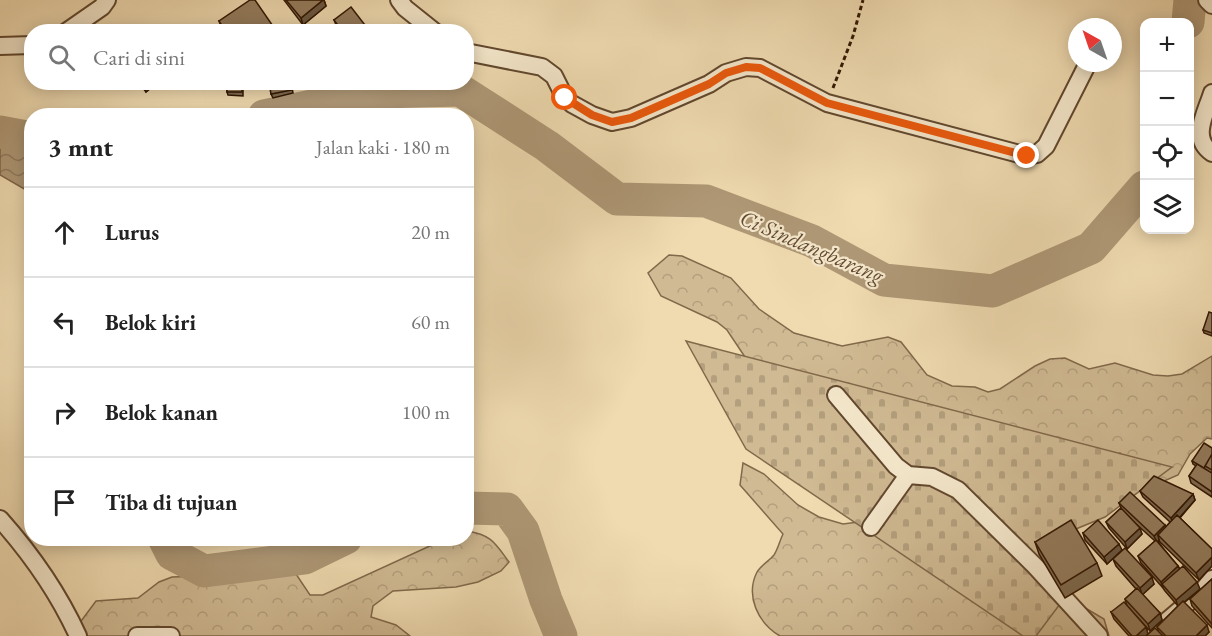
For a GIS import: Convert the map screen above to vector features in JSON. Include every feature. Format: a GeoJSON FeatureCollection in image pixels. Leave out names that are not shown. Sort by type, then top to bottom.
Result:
{"type":"FeatureCollection","features":[{"type":"Feature","properties":{"kind":"street"},"geometry":{"type":"LineString","coordinates":[[78,24],[102,7],[107,0]]}},
{"type":"Feature","properties":{"kind":"street"},"geometry":{"type":"LineString","coordinates":[[399,0],[405,8],[425,24]]}},
{"type":"Feature","properties":{"kind":"street"},"geometry":{"type":"LineString","coordinates":[[1207,0],[1212,5]]}},
{"type":"Feature","properties":{"kind":"street"},"geometry":{"type":"LineString","coordinates":[[0,46],[24,45]]}},
{"type":"Feature","properties":{"kind":"street"},"geometry":{"type":"LineString","coordinates":[[474,54],[542,67],[554,76],[565,98],[572,104],[592,115],[612,122],[631,118],[709,84],[726,73],[746,67],[760,68],[827,103],[1027,156],[1037,154],[1046,146],[1083,72]]}},
{"type":"Feature","properties":{"kind":"street"},"geometry":{"type":"LineString","coordinates":[[1212,93],[1200,132],[1202,143],[1212,153]]}},
{"type":"Feature","properties":{"kind":"street"},"geometry":{"type":"LineString","coordinates":[[836,395],[896,466],[908,475],[932,477],[958,490],[1035,566],[1099,636]]}},
{"type":"Feature","properties":{"kind":"street"},"geometry":{"type":"LineString","coordinates":[[871,527],[908,475]]}},
{"type":"Feature","properties":{"kind":"street"},"geometry":{"type":"LineString","coordinates":[[0,519],[36,562],[52,586],[78,636]]}},
{"type":"Feature","properties":{"kind":"street"},"geometry":{"type":"LineString","coordinates":[[1149,636],[1202,591],[1212,579]]}},
{"type":"Feature","properties":{"kind":"street"},"geometry":{"type":"LineString","coordinates":[[137,636],[171,636]]}},
{"type":"Feature","properties":{"kind":"path"},"geometry":{"type":"LineString","coordinates":[[827,103],[853,36],[863,0]]}},
{"type":"Feature","properties":{"kind":"green space"},"geometry":{"type":"Polygon","coordinates":[[[669,255],[682,256],[731,278],[759,309],[794,333],[842,346],[888,337],[901,342],[927,375],[952,386],[975,387],[988,392],[1000,389],[1050,359],[1065,358],[1089,369],[1115,363],[1153,375],[1168,376],[1182,374],[1212,356],[1212,439],[1207,438],[1190,454],[1178,475],[1155,485],[1141,484],[1120,453],[1090,468],[749,363],[727,330],[717,322],[661,296],[648,273],[669,255]]]}},
{"type":"Feature","properties":{"kind":"green space"},"geometry":{"type":"Polygon","coordinates":[[[686,341],[1172,467],[1105,517],[1071,531],[1031,568],[1060,604],[1036,636],[1023,636],[746,449],[686,341]]]}},
{"type":"Feature","properties":{"kind":"green space"},"geometry":{"type":"Polygon","coordinates":[[[743,463],[764,474],[798,505],[819,517],[843,524],[866,521],[1029,547],[1045,563],[1014,593],[1060,604],[1082,606],[1104,619],[1109,636],[780,636],[765,624],[760,616],[752,590],[757,572],[774,555],[783,534],[740,485],[743,463]]]}},
{"type":"Feature","properties":{"kind":"green space"},"geometry":{"type":"Polygon","coordinates":[[[474,533],[492,541],[509,562],[501,571],[478,582],[456,587],[393,591],[373,606],[371,617],[396,625],[410,636],[70,636],[96,601],[138,598],[159,582],[172,577],[243,579],[296,574],[310,595],[323,595],[430,546],[474,546],[474,533]]]}},
{"type":"Feature","properties":{"kind":"water"},"geometry":{"type":"Polygon","coordinates":[[[0,121],[24,137],[24,189],[0,175],[0,121]]]}},
{"type":"Feature","properties":{"kind":"building"},"geometry":{"type":"Polygon","coordinates":[[[250,0],[255,0],[272,24],[221,24],[219,21],[250,0]]]}},
{"type":"Feature","properties":{"kind":"building"},"geometry":{"type":"Polygon","coordinates":[[[286,0],[323,0],[301,18],[286,0]]]}},
{"type":"Feature","properties":{"kind":"building"},"geometry":{"type":"Polygon","coordinates":[[[351,7],[364,24],[337,24],[334,20],[351,7]]]}},
{"type":"Feature","properties":{"kind":"building"},"geometry":{"type":"Polygon","coordinates":[[[227,90],[242,90],[242,92],[227,92],[227,90]]]}},
{"type":"Feature","properties":{"kind":"building"},"geometry":{"type":"Polygon","coordinates":[[[270,90],[292,90],[271,94],[270,90]]]}},
{"type":"Feature","properties":{"kind":"building"},"geometry":{"type":"Polygon","coordinates":[[[1209,312],[1212,313],[1212,333],[1203,330],[1209,312]]]}},
{"type":"Feature","properties":{"kind":"building"},"geometry":{"type":"Polygon","coordinates":[[[1204,443],[1212,448],[1212,454],[1204,468],[1192,461],[1204,443]]]}},
{"type":"Feature","properties":{"kind":"building"},"geometry":{"type":"Polygon","coordinates":[[[1212,454],[1212,470],[1205,466],[1212,454]]]}},
{"type":"Feature","properties":{"kind":"building"},"geometry":{"type":"Polygon","coordinates":[[[1197,464],[1212,473],[1212,492],[1189,476],[1197,464]]]}},
{"type":"Feature","properties":{"kind":"building"},"geometry":{"type":"Polygon","coordinates":[[[1154,476],[1193,494],[1171,518],[1140,491],[1154,476]]]}},
{"type":"Feature","properties":{"kind":"building"},"geometry":{"type":"Polygon","coordinates":[[[1130,492],[1165,525],[1154,536],[1119,503],[1130,492]]]}},
{"type":"Feature","properties":{"kind":"building"},"geometry":{"type":"Polygon","coordinates":[[[1121,508],[1140,528],[1125,542],[1106,522],[1121,508]]]}},
{"type":"Feature","properties":{"kind":"building"},"geometry":{"type":"Polygon","coordinates":[[[1177,515],[1212,549],[1212,557],[1196,573],[1158,535],[1177,515]]]}},
{"type":"Feature","properties":{"kind":"building"},"geometry":{"type":"Polygon","coordinates":[[[1071,520],[1097,563],[1061,585],[1035,542],[1071,520]]]}},
{"type":"Feature","properties":{"kind":"building"},"geometry":{"type":"Polygon","coordinates":[[[1098,520],[1119,544],[1104,557],[1083,533],[1098,520]]]}},
{"type":"Feature","properties":{"kind":"building"},"geometry":{"type":"Polygon","coordinates":[[[1156,540],[1178,566],[1161,582],[1138,556],[1156,540]]]}},
{"type":"Feature","properties":{"kind":"building"},"geometry":{"type":"Polygon","coordinates":[[[1125,548],[1152,577],[1140,588],[1113,559],[1125,548]]]}},
{"type":"Feature","properties":{"kind":"building"},"geometry":{"type":"Polygon","coordinates":[[[1183,566],[1197,582],[1176,600],[1162,584],[1183,566]]]}},
{"type":"Feature","properties":{"kind":"building"},"geometry":{"type":"Polygon","coordinates":[[[1212,579],[1212,624],[1190,599],[1212,579]]]}},
{"type":"Feature","properties":{"kind":"building"},"geometry":{"type":"Polygon","coordinates":[[[1137,588],[1160,613],[1148,624],[1125,599],[1137,588]]]}},
{"type":"Feature","properties":{"kind":"building"},"geometry":{"type":"Polygon","coordinates":[[[1183,601],[1207,625],[1196,636],[1166,636],[1157,627],[1183,601]]]}},
{"type":"Feature","properties":{"kind":"building"},"geometry":{"type":"Polygon","coordinates":[[[1124,602],[1146,627],[1136,636],[1132,636],[1111,612],[1124,602]]]}},
{"type":"Feature","properties":{"kind":"building"},"geometry":{"type":"Polygon","coordinates":[[[1155,628],[1163,636],[1146,636],[1155,628]]]}},
{"type":"Feature","properties":{"kind":"waterway","name":"Ci Sindangbarang"},"geometry":{"type":"LineString","coordinates":[[1188,18],[1190,0]]}},
{"type":"Feature","properties":{"kind":"waterway","name":"Ci Sindangbarang"},"geometry":{"type":"LineString","coordinates":[[303,108],[380,92],[460,90]]}},
{"type":"Feature","properties":{"kind":"waterway","name":"Ci Sindangbarang"},"geometry":{"type":"LineString","coordinates":[[460,90],[547,146],[617,199],[706,201],[812,241],[884,280],[993,291],[1091,248],[1140,192]]}},
{"type":"Feature","properties":{"kind":"waterway","name":"Ci Sindangbarang"},"geometry":{"type":"LineString","coordinates":[[0,132],[24,136]]}},
{"type":"Feature","properties":{"kind":"waterway"},"geometry":{"type":"LineString","coordinates":[[474,508],[507,509],[523,531],[546,600],[561,636]]}},
{"type":"Feature","properties":{"kind":"waterway"},"geometry":{"type":"LineString","coordinates":[[168,546],[172,554],[204,571],[305,558],[330,546]]}},
{"type":"Feature","properties":{"kind":"route"},"geometry":{"type":"LineString","coordinates":[[565,98],[592,115],[612,122],[631,118],[709,84],[726,73],[746,67],[760,68],[827,103],[1027,156]]}}]}
